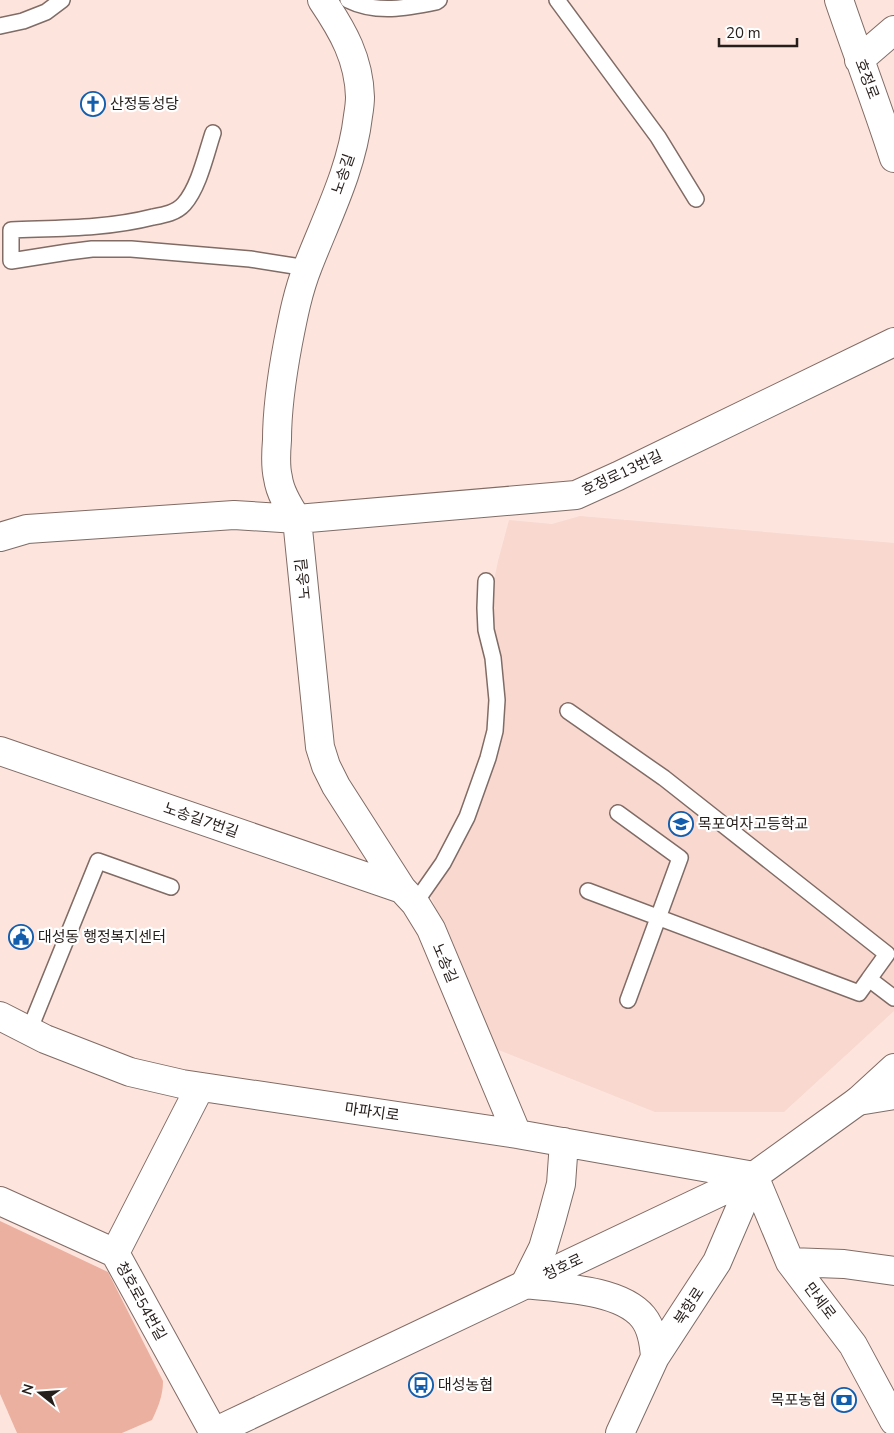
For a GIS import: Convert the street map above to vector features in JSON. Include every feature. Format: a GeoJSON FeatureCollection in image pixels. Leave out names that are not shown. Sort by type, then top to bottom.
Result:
{"type":"FeatureCollection","features":[{"type":"Feature","properties":{"kind":"street","name":"노송길"},"geometry":{"type":"LineString","coordinates":[[322,0],[341,29],[353,56],[360,99],[356,132],[350,158],[306,268],[293,313],[277,411],[278,478],[287,503],[296,519],[320,747],[326,766],[336,786],[431,929],[516,1134]]}},
{"type":"Feature","properties":{"kind":"street","name":"호정로"},"geometry":{"type":"LineString","coordinates":[[839,0],[894,158]]}},
{"type":"Feature","properties":{"kind":"street"},"geometry":{"type":"LineString","coordinates":[[859,60],[894,30]]}},
{"type":"Feature","properties":{"kind":"street","name":"호정로13번길"},"geometry":{"type":"LineString","coordinates":[[0,537],[27,529],[234,515],[296,519],[576,495],[894,342]]}},
{"type":"Feature","properties":{"kind":"street","name":"노송길7번길"},"geometry":{"type":"LineString","coordinates":[[0,751],[409,896]]}},
{"type":"Feature","properties":{"kind":"street","name":"마파지로"},"geometry":{"type":"LineString","coordinates":[[0,1016],[44,1039],[130,1072],[200,1086],[516,1134],[754,1176]]}},
{"type":"Feature","properties":{"kind":"street","name":"청호로"},"geometry":{"type":"LineString","coordinates":[[213,1433],[754,1176],[858,1101],[894,1068]]}},
{"type":"Feature","properties":{"kind":"street"},"geometry":{"type":"LineString","coordinates":[[115,1253],[200,1086]]}},
{"type":"Feature","properties":{"kind":"street"},"geometry":{"type":"LineString","coordinates":[[858,1101],[894,1095]]}},
{"type":"Feature","properties":{"kind":"street"},"geometry":{"type":"LineString","coordinates":[[564,1142],[561,1184],[543,1248],[526,1284],[591,1292],[632,1306],[643,1317],[650,1330],[654,1342],[655,1357]]}},
{"type":"Feature","properties":{"kind":"street","name":"만세로"},"geometry":{"type":"LineString","coordinates":[[754,1176],[790,1262],[853,1345],[894,1421]]}},
{"type":"Feature","properties":{"kind":"street","name":"북항로"},"geometry":{"type":"LineString","coordinates":[[620,1433],[655,1357],[717,1262],[754,1176]]}},
{"type":"Feature","properties":{"kind":"street","name":"청호로54번길"},"geometry":{"type":"LineString","coordinates":[[0,1201],[115,1253],[213,1433]]}},
{"type":"Feature","properties":{"kind":"street"},"geometry":{"type":"LineString","coordinates":[[790,1262],[844,1264],[894,1271]]}},
{"type":"Feature","properties":{"kind":"lane"},"geometry":{"type":"LineString","coordinates":[[0,26],[23,21],[46,12],[62,0]]}},
{"type":"Feature","properties":{"kind":"lane"},"geometry":{"type":"LineString","coordinates":[[348,0],[353,3],[386,9],[413,7],[439,0]]}},
{"type":"Feature","properties":{"kind":"lane"},"geometry":{"type":"LineString","coordinates":[[557,0],[658,137],[696,199]]}},
{"type":"Feature","properties":{"kind":"lane"},"geometry":{"type":"LineString","coordinates":[[212,133],[192,192],[183,204],[172,212],[109,226],[5,230],[11,262],[92,249],[131,249],[250,259],[306,268]]}},
{"type":"Feature","properties":{"kind":"lane"},"geometry":{"type":"LineString","coordinates":[[409,896],[443,863],[467,817],[488,758],[495,731],[498,700],[493,658],[486,630],[486,581]]}},
{"type":"Feature","properties":{"kind":"lane"},"geometry":{"type":"LineString","coordinates":[[568,711],[664,778],[887,954],[859,993],[588,890]]}},
{"type":"Feature","properties":{"kind":"lane"},"geometry":{"type":"LineString","coordinates":[[618,813],[680,858],[628,1000]]}},
{"type":"Feature","properties":{"kind":"lane"},"geometry":{"type":"LineString","coordinates":[[29,1031],[98,861],[171,886]]}},
{"type":"Feature","properties":{"kind":"lane"},"geometry":{"type":"LineString","coordinates":[[869,979],[894,998]]}},
{"type":"Feature","properties":{"kind":"shaded area","name":"목포여자고등학교"},"geometry":{"type":"Polygon","coordinates":[[[580,516],[894,543],[894,1011],[784,1112],[655,1112],[491,1047],[431,897],[460,841],[502,689],[491,595],[509,520],[552,524],[580,516]]]}},
{"type":"Feature","properties":{"kind":"shaded area"},"geometry":{"type":"Polygon","coordinates":[[[0,1221],[108,1272],[163,1381],[161,1397],[152,1420],[122,1433],[17,1433],[0,1394],[0,1221]]]}},
{"type":"Feature","properties":{"kind":"place","name":"산정동성당"},"geometry":{"type":"Point","coordinates":[93,104]}},
{"type":"Feature","properties":{"kind":"place","name":"목포여자고등학교"},"geometry":{"type":"Point","coordinates":[681,824]}},
{"type":"Feature","properties":{"kind":"place","name":"대성동 행정복지센터"},"geometry":{"type":"Point","coordinates":[21,937]}},
{"type":"Feature","properties":{"kind":"place","name":"대성농협"},"geometry":{"type":"Point","coordinates":[421,1385]}},
{"type":"Feature","properties":{"kind":"place","name":"목포농협"},"geometry":{"type":"Point","coordinates":[844,1400]}}]}
